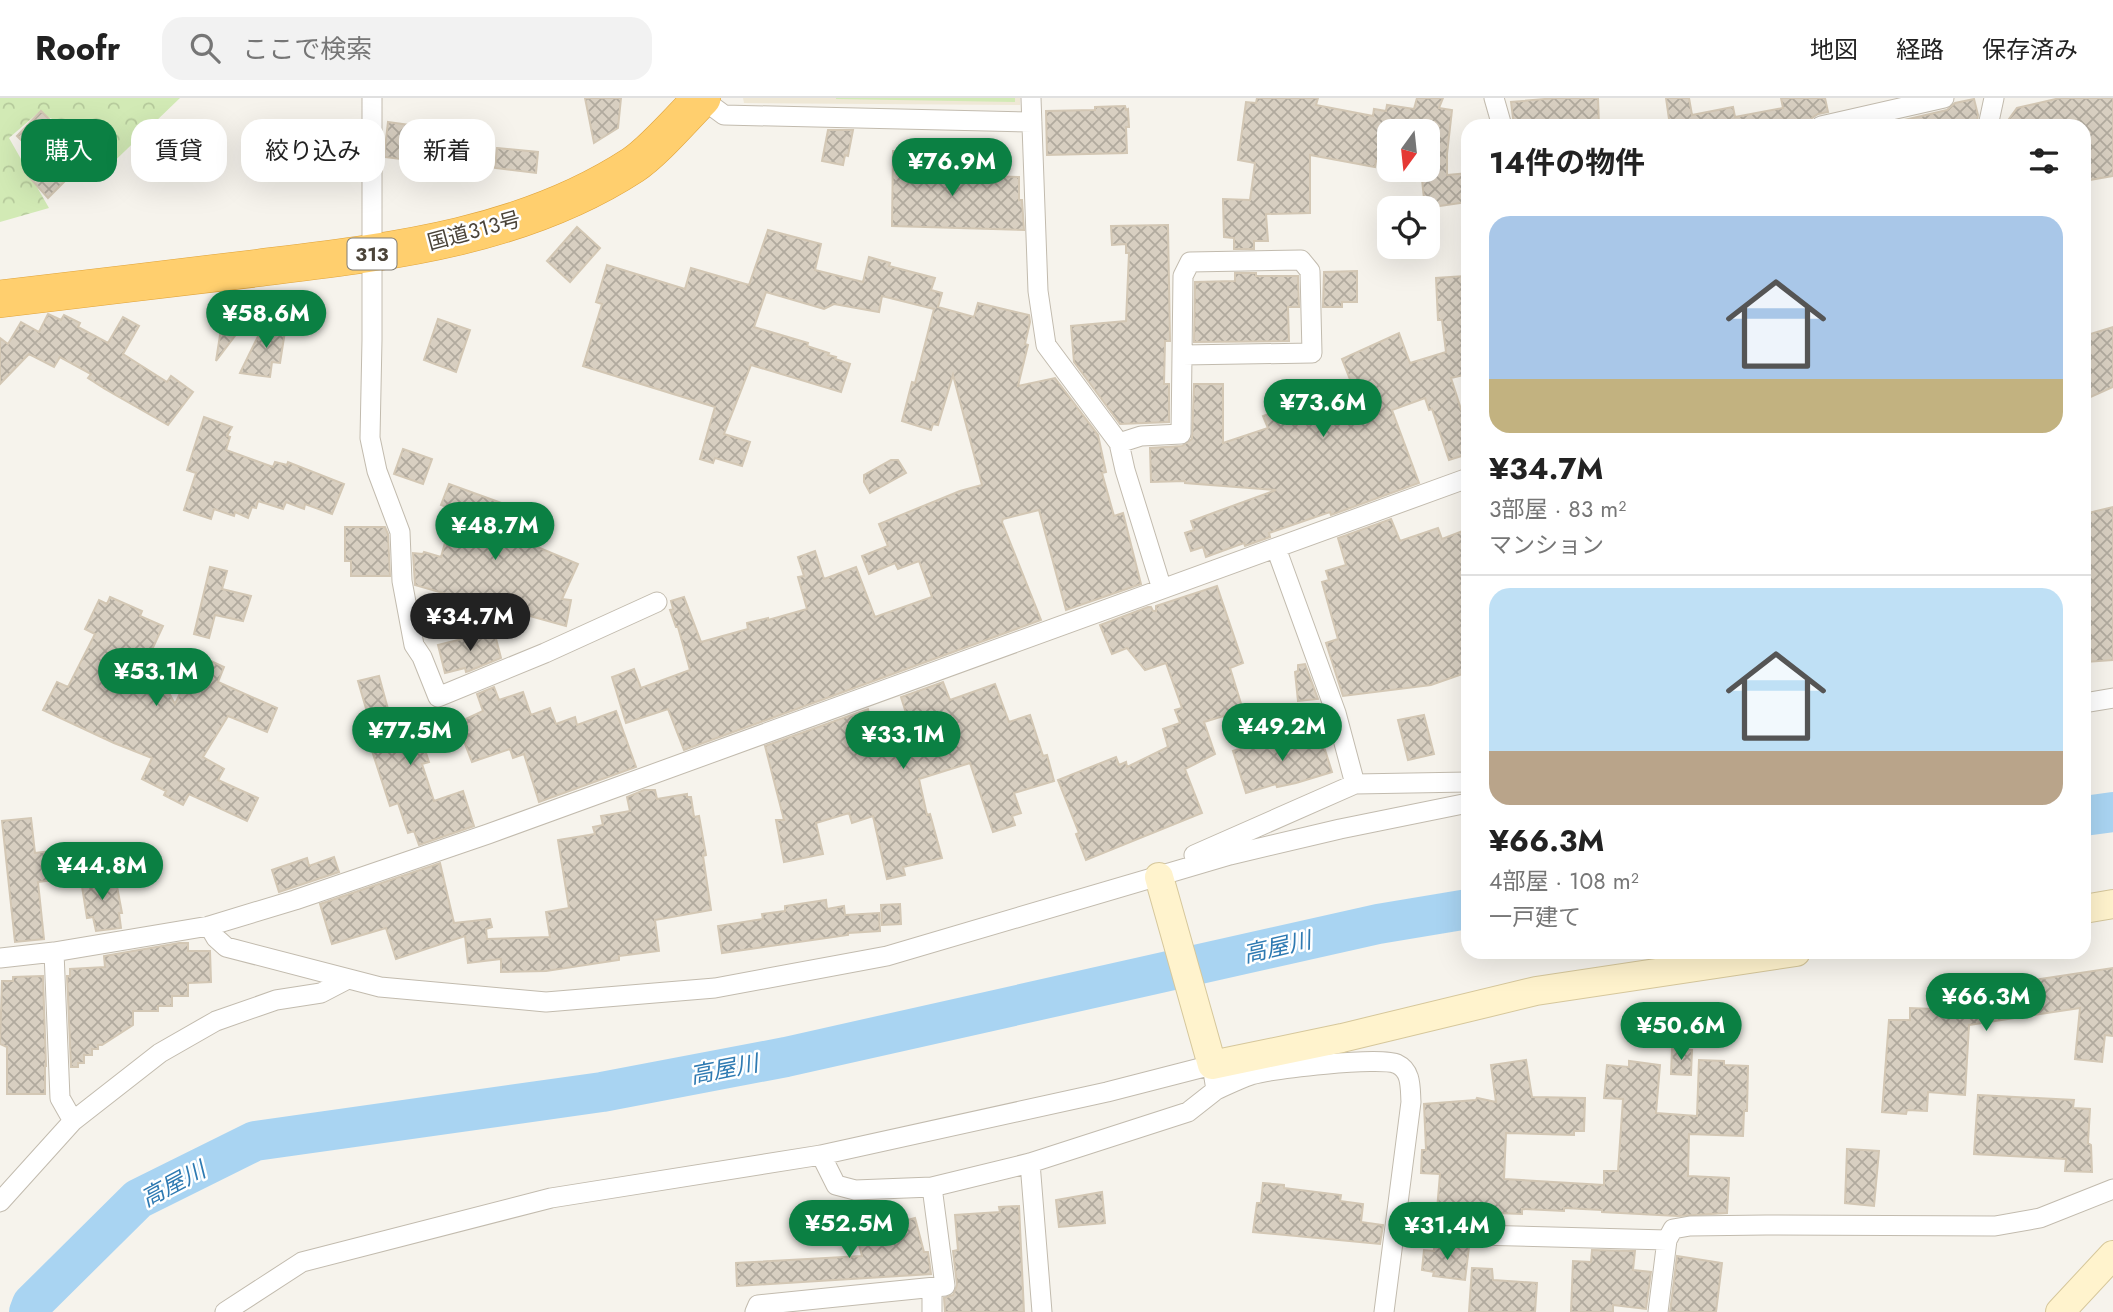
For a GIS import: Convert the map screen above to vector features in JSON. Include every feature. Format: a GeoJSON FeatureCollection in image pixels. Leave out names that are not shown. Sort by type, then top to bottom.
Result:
{"type":"FeatureCollection","features":[{"type":"Feature","properties":{"kind":"highway","name":"国道313号"},"geometry":{"type":"LineString","coordinates":[[0,299],[373,254],[435,243],[493,228],[570,201],[636,163],[701,98]]}},
{"type":"Feature","properties":{"kind":"street"},"geometry":{"type":"LineString","coordinates":[[372,98],[370,438],[377,471],[400,532],[402,581],[414,645],[422,657],[438,697],[545,653],[657,602]]}},
{"type":"Feature","properties":{"kind":"street"},"geometry":{"type":"LineString","coordinates":[[701,98],[724,115],[1032,122]]}},
{"type":"Feature","properties":{"kind":"street"},"geometry":{"type":"LineString","coordinates":[[1031,98],[1038,291],[1046,345],[1119,443],[1162,589]]}},
{"type":"Feature","properties":{"kind":"street"},"geometry":{"type":"LineString","coordinates":[[1494,98],[1500,119]]}},
{"type":"Feature","properties":{"kind":"street"},"geometry":{"type":"LineString","coordinates":[[1852,119],[1944,98]]}},
{"type":"Feature","properties":{"kind":"street"},"geometry":{"type":"LineString","coordinates":[[1990,119],[1994,98]]}},
{"type":"Feature","properties":{"kind":"street"},"geometry":{"type":"LineString","coordinates":[[1119,443],[1141,436],[1181,434],[1183,276],[1190,262],[1301,260],[1310,271],[1312,353],[1183,355]]}},
{"type":"Feature","properties":{"kind":"street"},"geometry":{"type":"LineString","coordinates":[[0,958],[54,952],[209,926],[295,900],[488,834],[1461,481]]}},
{"type":"Feature","properties":{"kind":"street"},"geometry":{"type":"LineString","coordinates":[[1276,548],[1336,713],[1355,784]]}},
{"type":"Feature","properties":{"kind":"street"},"geometry":{"type":"LineString","coordinates":[[2091,702],[2113,698]]}},
{"type":"Feature","properties":{"kind":"street"},"geometry":{"type":"LineString","coordinates":[[1168,874],[1182,860],[1355,784],[1461,782]]}},
{"type":"Feature","properties":{"kind":"street"},"geometry":{"type":"LineString","coordinates":[[209,926],[216,938],[226,947],[380,987],[546,1002],[715,988],[887,956],[1230,855],[1340,828],[1461,804]]}},
{"type":"Feature","properties":{"kind":"street"},"geometry":{"type":"LineString","coordinates":[[1168,874],[1214,1078]]}},
{"type":"Feature","properties":{"kind":"street"},"geometry":{"type":"LineString","coordinates":[[2091,908],[2113,904]]}},
{"type":"Feature","properties":{"kind":"street"},"geometry":{"type":"LineString","coordinates":[[54,952],[60,1098],[73,1121]]}},
{"type":"Feature","properties":{"kind":"street"},"geometry":{"type":"LineString","coordinates":[[821,1154],[836,1185],[855,1190],[932,1187],[1030,1163],[1188,1112],[1214,1078],[1342,1038],[1536,991],[1749,959]]}},
{"type":"Feature","properties":{"kind":"street"},"geometry":{"type":"LineString","coordinates":[[2,1194],[73,1121],[160,1053],[216,1021],[276,1000],[321,993],[345,980]]}},
{"type":"Feature","properties":{"kind":"street"},"geometry":{"type":"LineString","coordinates":[[225,1312],[302,1262],[551,1198],[821,1154],[1107,1092],[1278,1070],[1395,1062],[1405,1070],[1410,1079],[1410,1102],[1384,1312]]}},
{"type":"Feature","properties":{"kind":"street"},"geometry":{"type":"LineString","coordinates":[[1030,1163],[1042,1312]]}},
{"type":"Feature","properties":{"kind":"street"},"geometry":{"type":"LineString","coordinates":[[755,1312],[758,1305],[945,1286],[932,1187]]}},
{"type":"Feature","properties":{"kind":"street"},"geometry":{"type":"LineString","coordinates":[[1658,1312],[1667,1240],[1673,1229],[1690,1226],[1995,1226],[2040,1217],[2113,1189]]}},
{"type":"Feature","properties":{"kind":"street"},"geometry":{"type":"LineString","coordinates":[[1395,1233],[1667,1240]]}},
{"type":"Feature","properties":{"kind":"street"},"geometry":{"type":"LineString","coordinates":[[2060,1312],[2113,1255]]}},
{"type":"Feature","properties":{"kind":"street"},"geometry":{"type":"LineString","coordinates":[[932,1288],[932,1312]]}},
{"type":"Feature","properties":{"kind":"shaded area"},"geometry":{"type":"Polygon","coordinates":[[[743,98],[1020,98],[1020,105],[744,103],[743,98]]]}},
{"type":"Feature","properties":{"kind":"green space"},"geometry":{"type":"Polygon","coordinates":[[[0,98],[180,98],[158,119],[131,119],[131,145],[117,159],[117,119],[52,119],[38,113],[31,119],[21,119],[21,128],[9,138],[21,159],[21,182],[34,182],[49,208],[0,222],[0,98]]]}},
{"type":"Feature","properties":{"kind":"green space"},"geometry":{"type":"Polygon","coordinates":[[[1015,98],[1015,102],[836,99],[1015,98]]]}},
{"type":"Feature","properties":{"kind":"building"},"geometry":{"type":"Polygon","coordinates":[[[585,98],[621,98],[618,128],[594,143],[585,98]]]}},
{"type":"Feature","properties":{"kind":"building"},"geometry":{"type":"Polygon","coordinates":[[[1257,98],[1318,98],[1316,105],[1373,116],[1374,109],[1386,111],[1387,105],[1414,109],[1417,98],[1443,98],[1439,108],[1452,110],[1447,175],[1461,174],[1461,203],[1440,206],[1440,196],[1424,196],[1422,182],[1440,182],[1440,119],[1377,119],[1375,167],[1310,155],[1310,213],[1266,214],[1268,241],[1254,241],[1254,249],[1234,249],[1234,238],[1224,237],[1223,199],[1250,200],[1255,163],[1238,160],[1246,102],[1256,103],[1257,98]]]}},
{"type":"Feature","properties":{"kind":"building"},"geometry":{"type":"Polygon","coordinates":[[[1598,98],[1599,119],[1513,119],[1511,102],[1598,98]]]}},
{"type":"Feature","properties":{"kind":"building"},"geometry":{"type":"Polygon","coordinates":[[[1666,98],[1689,98],[1692,115],[1733,107],[1735,117],[1783,108],[1781,98],[1825,98],[1828,112],[1812,119],[1669,119],[1666,98]]]}},
{"type":"Feature","properties":{"kind":"building"},"geometry":{"type":"Polygon","coordinates":[[[2060,98],[2113,98],[2113,176],[2091,180],[2091,119],[2009,119],[2017,108],[2060,98]]]}},
{"type":"Feature","properties":{"kind":"building"},"geometry":{"type":"Polygon","coordinates":[[[1974,99],[1977,119],[1908,119],[1947,110],[1955,103],[1974,99]]]}},
{"type":"Feature","properties":{"kind":"building"},"geometry":{"type":"Polygon","coordinates":[[[1125,106],[1126,110],[1128,109],[1129,127],[1126,127],[1127,153],[1047,155],[1046,111],[1125,106]]]}},
{"type":"Feature","properties":{"kind":"building"},"geometry":{"type":"Polygon","coordinates":[[[41,111],[49,119],[33,119],[41,111]]]}},
{"type":"Feature","properties":{"kind":"building"},"geometry":{"type":"Polygon","coordinates":[[[388,122],[399,124],[399,159],[385,157],[388,122]]]}},
{"type":"Feature","properties":{"kind":"building"},"geometry":{"type":"Polygon","coordinates":[[[828,130],[853,130],[848,156],[845,155],[843,165],[822,161],[828,130]]]}},
{"type":"Feature","properties":{"kind":"building"},"geometry":{"type":"Polygon","coordinates":[[[497,148],[538,152],[536,173],[495,168],[497,148]]]}},
{"type":"Feature","properties":{"kind":"building"},"geometry":{"type":"Polygon","coordinates":[[[893,151],[925,152],[924,174],[1019,177],[1019,200],[1022,200],[1024,230],[892,226],[893,151]]]}},
{"type":"Feature","properties":{"kind":"building"},"geometry":{"type":"Polygon","coordinates":[[[34,182],[64,182],[48,198],[34,182]]]}},
{"type":"Feature","properties":{"kind":"building"},"geometry":{"type":"Polygon","coordinates":[[[1168,225],[1170,341],[1165,341],[1164,384],[1169,384],[1169,422],[1120,424],[1074,362],[1071,326],[1126,321],[1129,253],[1126,253],[1126,244],[1112,245],[1111,226],[1168,225]]]}},
{"type":"Feature","properties":{"kind":"building"},"geometry":{"type":"Polygon","coordinates":[[[577,227],[600,248],[570,282],[547,261],[577,227]]]}},
{"type":"Feature","properties":{"kind":"building"},"geometry":{"type":"Polygon","coordinates":[[[768,230],[821,244],[815,270],[863,282],[869,257],[890,263],[889,266],[935,278],[931,290],[942,293],[938,307],[974,317],[978,303],[1029,315],[1025,344],[1028,345],[1018,386],[1055,378],[1098,435],[1106,472],[1102,473],[1114,516],[1123,513],[1141,584],[1066,610],[1039,510],[1003,519],[1041,620],[684,750],[668,709],[626,723],[612,677],[634,669],[641,688],[690,670],[678,627],[670,610],[673,609],[671,601],[684,597],[701,642],[748,629],[747,623],[807,609],[798,577],[804,576],[798,557],[815,551],[824,579],[856,567],[875,617],[932,597],[919,561],[898,569],[895,563],[869,574],[862,556],[888,546],[879,524],[960,491],[982,485],[953,375],[938,425],[933,424],[931,430],[902,421],[934,309],[882,296],[879,312],[834,304],[824,309],[766,292],[754,327],[808,343],[807,346],[850,364],[841,392],[751,365],[724,434],[750,442],[742,466],[715,458],[713,463],[700,459],[715,407],[583,366],[602,304],[596,302],[607,265],[685,289],[691,268],[749,285],[768,230]]]}},
{"type":"Feature","properties":{"kind":"building"},"geometry":{"type":"Polygon","coordinates":[[[1357,271],[1357,302],[1342,302],[1342,307],[1323,307],[1324,272],[1357,271]]]}},
{"type":"Feature","properties":{"kind":"building"},"geometry":{"type":"Polygon","coordinates":[[[1235,273],[1298,276],[1299,307],[1288,307],[1289,341],[1194,342],[1195,282],[1235,281],[1235,273]]]}},
{"type":"Feature","properties":{"kind":"building"},"geometry":{"type":"Polygon","coordinates":[[[1461,276],[1461,376],[1451,378],[1461,409],[1461,456],[1449,460],[1432,409],[1429,410],[1425,398],[1392,410],[1419,483],[1331,515],[1330,512],[1269,533],[1270,537],[1245,546],[1244,543],[1206,557],[1203,547],[1191,551],[1185,533],[1194,530],[1191,521],[1276,490],[1185,481],[1151,482],[1150,448],[1182,446],[1192,439],[1194,384],[1223,384],[1223,443],[1268,428],[1263,416],[1315,396],[1323,417],[1360,405],[1342,359],[1399,333],[1410,363],[1446,352],[1442,320],[1438,320],[1436,278],[1461,276]]]}},
{"type":"Feature","properties":{"kind":"building"},"geometry":{"type":"Polygon","coordinates":[[[48,314],[61,320],[64,315],[80,323],[78,327],[108,343],[123,317],[139,326],[123,354],[167,382],[171,376],[193,392],[168,425],[105,389],[88,378],[91,374],[60,357],[54,367],[29,354],[0,384],[0,338],[8,344],[21,322],[39,332],[48,314]]]}},
{"type":"Feature","properties":{"kind":"building"},"geometry":{"type":"Polygon","coordinates":[[[223,316],[247,320],[216,361],[223,316]]]}},
{"type":"Feature","properties":{"kind":"building"},"geometry":{"type":"Polygon","coordinates":[[[438,319],[470,330],[456,372],[424,360],[438,319]]]}},
{"type":"Feature","properties":{"kind":"building"},"geometry":{"type":"Polygon","coordinates":[[[265,322],[286,325],[280,363],[272,362],[270,377],[240,373],[265,322]]]}},
{"type":"Feature","properties":{"kind":"building"},"geometry":{"type":"Polygon","coordinates":[[[2113,327],[2113,387],[2091,397],[2091,334],[2113,327]]]}},
{"type":"Feature","properties":{"kind":"building"},"geometry":{"type":"Polygon","coordinates":[[[204,417],[232,427],[227,436],[230,437],[226,450],[273,467],[275,462],[287,465],[288,462],[344,484],[332,514],[305,504],[304,509],[286,502],[283,509],[258,501],[256,508],[252,507],[248,518],[235,512],[234,516],[214,509],[211,519],[184,510],[196,473],[187,470],[204,417]]]}},
{"type":"Feature","properties":{"kind":"building"},"geometry":{"type":"Polygon","coordinates":[[[403,449],[432,459],[423,484],[394,474],[403,449]]]}},
{"type":"Feature","properties":{"kind":"building"},"geometry":{"type":"Polygon","coordinates":[[[891,460],[898,460],[906,473],[870,493],[864,482],[864,475],[891,460]]]}},
{"type":"Feature","properties":{"kind":"building"},"geometry":{"type":"Polygon","coordinates":[[[449,484],[521,510],[511,536],[578,564],[562,599],[571,600],[566,626],[487,604],[488,611],[449,599],[450,595],[415,585],[413,553],[424,552],[441,557],[454,510],[441,505],[449,484]]]}},
{"type":"Feature","properties":{"kind":"building"},"geometry":{"type":"Polygon","coordinates":[[[2113,507],[2113,660],[2091,662],[2091,512],[2113,507]]]}},
{"type":"Feature","properties":{"kind":"building"},"geometry":{"type":"Polygon","coordinates":[[[1391,519],[1400,541],[1438,528],[1442,539],[1461,532],[1461,674],[1431,685],[1343,696],[1326,643],[1338,639],[1322,582],[1329,580],[1326,571],[1346,565],[1338,538],[1391,519]]]}},
{"type":"Feature","properties":{"kind":"building"},"geometry":{"type":"Polygon","coordinates":[[[345,527],[385,527],[388,534],[390,576],[351,576],[351,561],[345,561],[345,527]]]}},
{"type":"Feature","properties":{"kind":"building"},"geometry":{"type":"Polygon","coordinates":[[[210,567],[227,571],[222,589],[251,596],[243,621],[215,615],[209,638],[194,634],[210,567]]]}},
{"type":"Feature","properties":{"kind":"building"},"geometry":{"type":"Polygon","coordinates":[[[1217,586],[1243,663],[1230,668],[1243,710],[1204,722],[1215,754],[1185,769],[1202,813],[1086,860],[1076,834],[1079,833],[1058,780],[1116,757],[1119,765],[1126,762],[1127,767],[1168,747],[1163,729],[1180,723],[1175,710],[1182,708],[1166,663],[1145,670],[1127,648],[1112,654],[1100,625],[1148,607],[1156,611],[1156,606],[1217,586]]]}},
{"type":"Feature","properties":{"kind":"building"},"geometry":{"type":"Polygon","coordinates":[[[110,597],[142,611],[140,616],[163,626],[149,656],[175,704],[198,655],[224,667],[218,682],[277,708],[267,732],[228,716],[203,757],[224,769],[218,780],[258,798],[247,821],[189,794],[183,805],[164,795],[166,791],[142,779],[152,758],[43,710],[57,682],[68,687],[95,634],[85,629],[99,600],[107,604],[110,597]]]}},
{"type":"Feature","properties":{"kind":"building"},"geometry":{"type":"Polygon","coordinates":[[[494,631],[501,658],[466,672],[465,668],[445,673],[438,645],[494,631]]]}},
{"type":"Feature","properties":{"kind":"building"},"geometry":{"type":"Polygon","coordinates":[[[1305,664],[1318,699],[1298,701],[1295,672],[1298,671],[1298,665],[1305,664]]]}},
{"type":"Feature","properties":{"kind":"building"},"geometry":{"type":"Polygon","coordinates":[[[379,676],[391,720],[433,709],[442,738],[423,744],[429,762],[422,764],[434,801],[463,791],[474,826],[419,845],[414,831],[408,833],[398,803],[390,806],[360,714],[367,712],[358,681],[379,676]]]}},
{"type":"Feature","properties":{"kind":"building"},"geometry":{"type":"Polygon","coordinates":[[[943,682],[950,700],[995,684],[1009,722],[1030,715],[1043,756],[1047,755],[1054,781],[1014,793],[1021,813],[1012,816],[1015,825],[993,832],[970,763],[919,779],[927,815],[930,814],[942,858],[903,867],[905,875],[887,879],[873,816],[852,823],[849,813],[816,823],[823,854],[784,862],[776,820],[784,820],[765,746],[868,709],[871,722],[906,713],[901,697],[943,682]]]}},
{"type":"Feature","properties":{"kind":"building"},"geometry":{"type":"Polygon","coordinates":[[[494,687],[499,700],[523,692],[531,715],[550,708],[556,724],[575,717],[577,725],[616,711],[636,767],[539,802],[524,754],[513,758],[510,749],[472,762],[457,723],[483,711],[477,694],[494,687]]]}},
{"type":"Feature","properties":{"kind":"building"},"geometry":{"type":"Polygon","coordinates":[[[1424,715],[1434,754],[1408,760],[1398,720],[1424,715]]]}},
{"type":"Feature","properties":{"kind":"building"},"geometry":{"type":"Polygon","coordinates":[[[1320,734],[1332,772],[1296,783],[1277,787],[1276,784],[1246,793],[1233,751],[1278,737],[1280,746],[1320,734]]]}},
{"type":"Feature","properties":{"kind":"building"},"geometry":{"type":"Polygon","coordinates":[[[644,790],[655,790],[657,799],[687,794],[687,797],[691,797],[694,817],[699,816],[706,855],[703,856],[711,910],[655,920],[659,951],[546,971],[501,972],[501,959],[468,963],[465,936],[396,959],[386,928],[332,944],[320,904],[440,863],[454,923],[490,919],[492,927],[486,929],[487,939],[550,937],[546,912],[569,908],[558,840],[595,834],[593,827],[603,825],[601,816],[630,811],[627,797],[644,790]]]}},
{"type":"Feature","properties":{"kind":"building"},"geometry":{"type":"Polygon","coordinates":[[[31,818],[35,853],[75,848],[78,877],[38,882],[44,939],[15,942],[2,821],[31,818]]]}},
{"type":"Feature","properties":{"kind":"building"},"geometry":{"type":"Polygon","coordinates":[[[334,857],[339,872],[279,892],[272,870],[307,858],[309,866],[334,857]]]}},
{"type":"Feature","properties":{"kind":"building"},"geometry":{"type":"Polygon","coordinates":[[[101,876],[116,881],[122,913],[119,913],[121,928],[96,931],[93,917],[87,918],[81,880],[101,876]]]}},
{"type":"Feature","properties":{"kind":"building"},"geometry":{"type":"Polygon","coordinates":[[[826,900],[827,909],[844,906],[845,915],[879,913],[880,931],[848,933],[722,953],[718,926],[763,919],[762,914],[785,911],[785,906],[826,900]]]}},
{"type":"Feature","properties":{"kind":"building"},"geometry":{"type":"Polygon","coordinates":[[[900,904],[901,924],[882,925],[881,905],[900,904]]]}},
{"type":"Feature","properties":{"kind":"building"},"geometry":{"type":"Polygon","coordinates":[[[188,943],[188,951],[210,951],[211,982],[188,983],[188,996],[172,996],[172,1006],[158,1006],[158,1011],[133,1011],[133,1025],[98,1045],[98,1049],[92,1049],[92,1055],[84,1055],[84,1063],[71,1067],[67,976],[70,976],[70,969],[105,967],[104,956],[188,943]]]}},
{"type":"Feature","properties":{"kind":"building"},"geometry":{"type":"Polygon","coordinates":[[[2113,968],[2113,1036],[2105,1035],[2102,1062],[2075,1059],[2080,1008],[1969,1025],[1965,1095],[1928,1092],[1927,1111],[1907,1110],[1906,1114],[1882,1112],[1889,1020],[1910,1020],[1910,1008],[1934,1009],[1934,1001],[1982,1001],[1980,988],[2113,968]]]}},
{"type":"Feature","properties":{"kind":"building"},"geometry":{"type":"Polygon","coordinates":[[[43,976],[45,1094],[7,1094],[7,1047],[0,1044],[2,981],[13,981],[13,977],[43,976]]]}},
{"type":"Feature","properties":{"kind":"building"},"geometry":{"type":"Polygon","coordinates":[[[1672,1049],[1692,1050],[1691,1075],[1671,1074],[1672,1049]]]}},
{"type":"Feature","properties":{"kind":"building"},"geometry":{"type":"Polygon","coordinates":[[[1526,1060],[1532,1097],[1585,1098],[1584,1131],[1574,1131],[1574,1135],[1506,1133],[1504,1179],[1604,1185],[1604,1171],[1618,1171],[1623,1099],[1604,1098],[1607,1065],[1629,1067],[1629,1061],[1660,1065],[1656,1113],[1697,1116],[1699,1060],[1748,1066],[1747,1111],[1744,1111],[1743,1136],[1689,1134],[1688,1176],[1729,1178],[1727,1213],[1678,1216],[1564,1208],[1564,1211],[1522,1209],[1522,1214],[1495,1213],[1494,1223],[1436,1222],[1440,1174],[1421,1173],[1422,1150],[1426,1150],[1424,1104],[1477,1098],[1496,1102],[1491,1065],[1526,1060]]]}},
{"type":"Feature","properties":{"kind":"building"},"geometry":{"type":"Polygon","coordinates":[[[1978,1095],[2074,1100],[2073,1108],[2090,1109],[2088,1143],[2091,1145],[2092,1172],[2065,1171],[2066,1159],[1974,1154],[1978,1095]]]}},
{"type":"Feature","properties":{"kind":"building"},"geometry":{"type":"Polygon","coordinates":[[[1847,1149],[1879,1151],[1874,1206],[1845,1203],[1847,1149]]]}},
{"type":"Feature","properties":{"kind":"building"},"geometry":{"type":"Polygon","coordinates":[[[1263,1183],[1341,1195],[1340,1201],[1363,1204],[1361,1222],[1383,1225],[1380,1244],[1253,1232],[1263,1183]]]}},
{"type":"Feature","properties":{"kind":"building"},"geometry":{"type":"Polygon","coordinates":[[[1102,1192],[1105,1223],[1059,1227],[1056,1200],[1102,1192]]]}},
{"type":"Feature","properties":{"kind":"building"},"geometry":{"type":"Polygon","coordinates":[[[1019,1206],[1024,1312],[945,1312],[944,1298],[953,1295],[957,1285],[953,1251],[958,1250],[955,1215],[1000,1212],[999,1207],[1019,1206]]]}},
{"type":"Feature","properties":{"kind":"building"},"geometry":{"type":"Polygon","coordinates":[[[915,1218],[924,1252],[928,1252],[931,1274],[737,1286],[736,1263],[862,1256],[856,1234],[915,1218]]]}},
{"type":"Feature","properties":{"kind":"building"},"geometry":{"type":"Polygon","coordinates":[[[1434,1246],[1469,1247],[1465,1280],[1433,1276],[1434,1272],[1422,1270],[1424,1250],[1434,1251],[1434,1246]]]}},
{"type":"Feature","properties":{"kind":"building"},"geometry":{"type":"Polygon","coordinates":[[[1592,1250],[1635,1251],[1633,1270],[1651,1272],[1646,1309],[1613,1305],[1613,1312],[1571,1312],[1573,1261],[1591,1262],[1592,1250]]]}},
{"type":"Feature","properties":{"kind":"building"},"geometry":{"type":"Polygon","coordinates":[[[1677,1256],[1722,1263],[1716,1312],[1670,1312],[1677,1256]]]}},
{"type":"Feature","properties":{"kind":"building"},"geometry":{"type":"Polygon","coordinates":[[[1472,1268],[1492,1269],[1493,1280],[1537,1283],[1535,1312],[1469,1312],[1472,1268]]]}},
{"type":"Feature","properties":{"kind":"waterway","name":"高屋川"},"geometry":{"type":"LineString","coordinates":[[2091,815],[2113,812]]}},
{"type":"Feature","properties":{"kind":"waterway","name":"高屋川"},"geometry":{"type":"LineString","coordinates":[[29,1312],[32,1304],[138,1199],[255,1141],[602,1092],[786,1057],[1378,924],[1461,910]]}}]}
